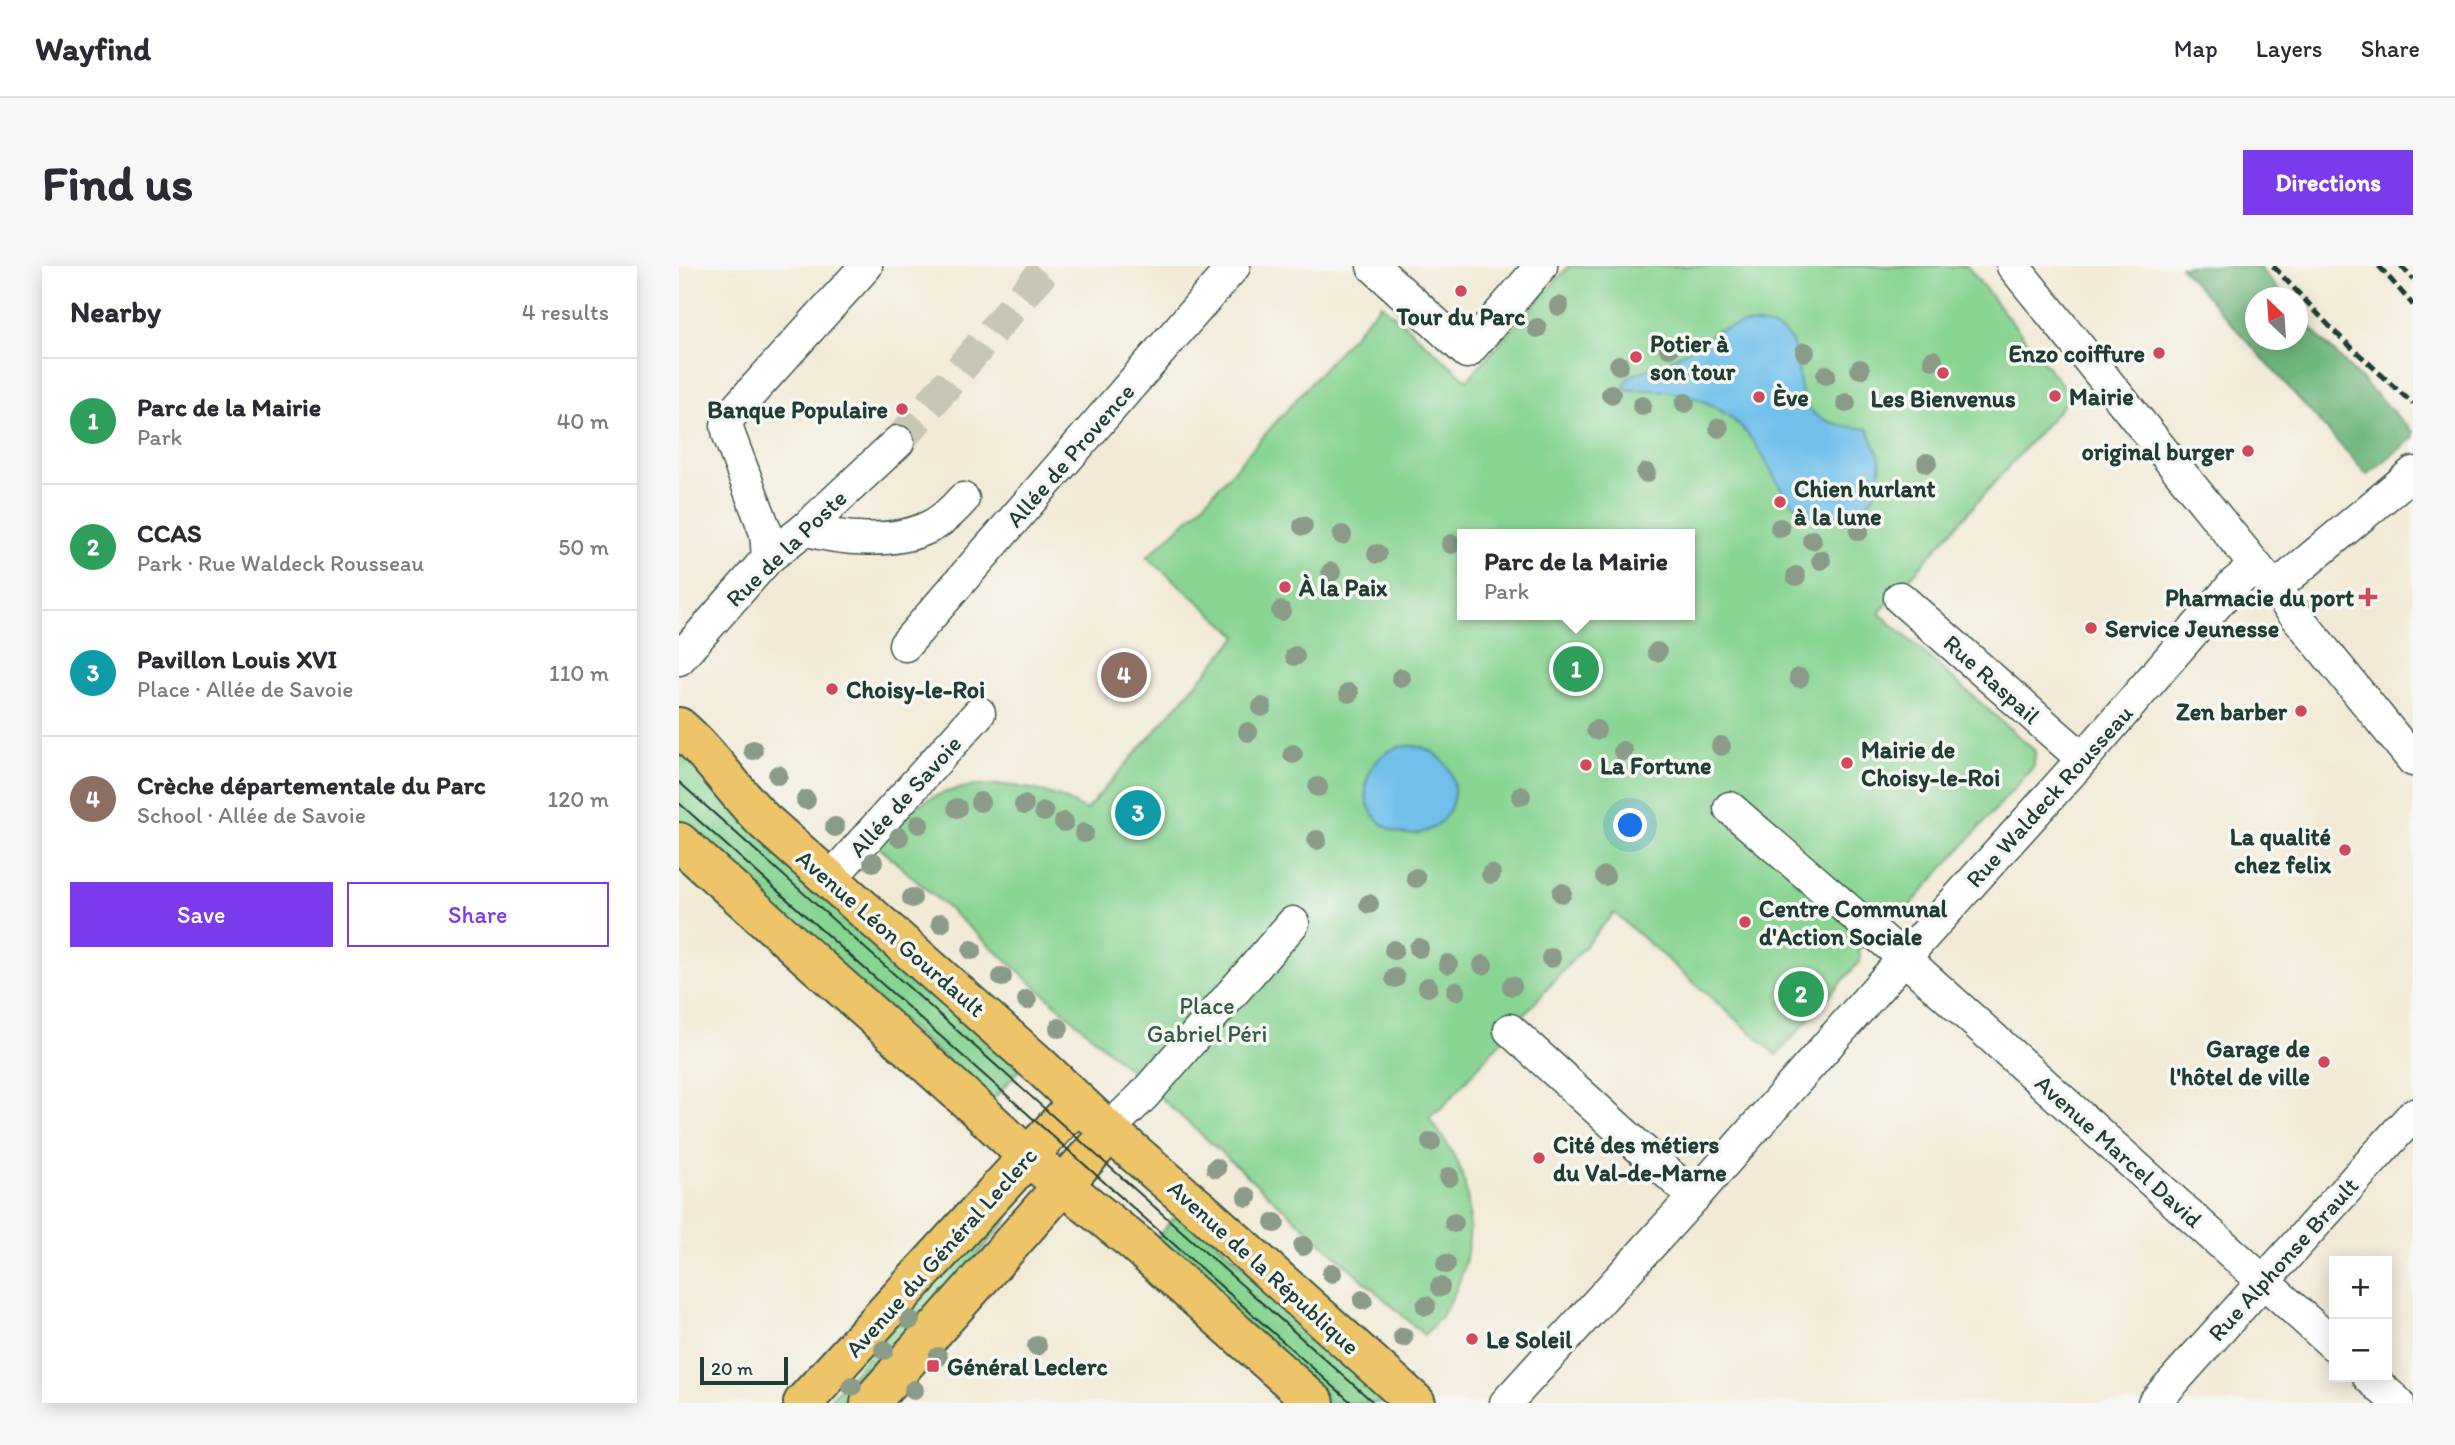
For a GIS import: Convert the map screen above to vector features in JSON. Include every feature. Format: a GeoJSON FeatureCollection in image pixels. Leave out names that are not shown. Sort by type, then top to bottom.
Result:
{"type":"FeatureCollection","features":[{"type":"Feature","properties":{"kind":"main road","name":"Avenue Léon Gourdault"},"geometry":{"type":"LineString","coordinates":[[679,727],[691,736],[747,805],[1110,1132]]}},
{"type":"Feature","properties":{"kind":"main road"},"geometry":{"type":"LineString","coordinates":[[679,842],[1028,1157],[1136,1244],[1315,1403]]}},
{"type":"Feature","properties":{"kind":"main road","name":"Avenue du Général Leclerc"},"geometry":{"type":"LineString","coordinates":[[803,1403],[1078,1102]]}},
{"type":"Feature","properties":{"kind":"main road","name":"Avenue du Général Leclerc"},"geometry":{"type":"LineString","coordinates":[[870,1403],[1110,1132]]}},
{"type":"Feature","properties":{"kind":"main road","name":"Avenue de la République"},"geometry":{"type":"LineString","coordinates":[[1110,1132],[1416,1403]]}},
{"type":"Feature","properties":{"kind":"street"},"geometry":{"type":"LineString","coordinates":[[768,558],[766,533],[729,435],[729,418],[866,266]]}},
{"type":"Feature","properties":{"kind":"street","name":"Allée de Provence"},"geometry":{"type":"LineString","coordinates":[[905,645],[1234,266]]}},
{"type":"Feature","properties":{"kind":"street"},"geometry":{"type":"LineString","coordinates":[[1373,266],[1467,352],[1541,266]]}},
{"type":"Feature","properties":{"kind":"street"},"geometry":{"type":"LineString","coordinates":[[2014,266],[2413,760]]}},
{"type":"Feature","properties":{"kind":"street","name":"Rue de la Poste"},"geometry":{"type":"LineString","coordinates":[[679,659],[768,558],[805,528],[898,442]]}},
{"type":"Feature","properties":{"kind":"street","name":"Rue Waldeck Rousseau"},"geometry":{"type":"LineString","coordinates":[[1506,1403],[1694,1197],[1903,958],[2083,760],[2234,584],[2265,578],[2379,500],[2413,473]]}},
{"type":"Feature","properties":{"kind":"street"},"geometry":{"type":"LineString","coordinates":[[805,528],[841,538],[897,536],[930,527],[963,499]]}},
{"type":"Feature","properties":{"kind":"street","name":"Rue Raspail"},"geometry":{"type":"LineString","coordinates":[[1900,598],[2083,760]]}},
{"type":"Feature","properties":{"kind":"street","name":"Allée de Savoie"},"geometry":{"type":"LineString","coordinates":[[830,879],[979,713]]}},
{"type":"Feature","properties":{"kind":"street","name":"Avenue Marcel David"},"geometry":{"type":"LineString","coordinates":[[1730,808],[1903,958],[2329,1340]]}},
{"type":"Feature","properties":{"kind":"street"},"geometry":{"type":"LineString","coordinates":[[1110,1132],[1293,923]]}},
{"type":"Feature","properties":{"kind":"street"},"geometry":{"type":"LineString","coordinates":[[1510,1030],[1694,1197]]}},
{"type":"Feature","properties":{"kind":"street","name":"Rue Alphonse Brault"},"geometry":{"type":"LineString","coordinates":[[2154,1403],[2413,1115]]}},
{"type":"Feature","properties":{"kind":"street"},"geometry":{"type":"LineString","coordinates":[[2374,1382],[2397,1403]]}},
{"type":"Feature","properties":{"kind":"green space","name":"Place Gabriel Péri"},"geometry":{"type":"Polygon","coordinates":[[[1569,266],[1967,266],[2071,396],[1879,613],[2035,751],[2034,766],[1906,910],[1899,907],[1895,910],[1859,949],[1860,961],[1777,1055],[1614,913],[1439,1111],[1429,1118],[1460,1169],[1469,1213],[1469,1235],[1466,1258],[1451,1300],[1424,1335],[873,842],[915,807],[949,791],[968,787],[987,785],[1025,788],[1062,798],[1086,810],[1238,636],[1147,557],[1198,510],[1381,304],[1467,380],[1569,266]]]}},
{"type":"Feature","properties":{"kind":"green space"},"geometry":{"type":"Polygon","coordinates":[[[2180,266],[2258,266],[2276,287],[2245,287],[2245,339],[2180,266]]]}},
{"type":"Feature","properties":{"kind":"green space"},"geometry":{"type":"Polygon","coordinates":[[[2308,324],[2413,432],[2413,438],[2367,475],[2255,350],[2308,350],[2308,324]]]}},
{"type":"Feature","properties":{"kind":"green space"},"geometry":{"type":"Polygon","coordinates":[[[679,746],[1021,1068],[992,1101],[679,823],[679,746]]]}},
{"type":"Feature","properties":{"kind":"green space"},"geometry":{"type":"Polygon","coordinates":[[[1181,1209],[1395,1403],[1329,1403],[1151,1245],[1181,1209]]]}},
{"type":"Feature","properties":{"kind":"green space"},"geometry":{"type":"Polygon","coordinates":[[[998,1210],[1008,1220],[846,1403],[827,1403],[998,1210]]]}},
{"type":"Feature","properties":{"kind":"water"},"geometry":{"type":"Polygon","coordinates":[[[1742,324],[1767,325],[1783,332],[1792,342],[1804,399],[1812,412],[1831,422],[1868,429],[1880,459],[1878,483],[1873,497],[1859,510],[1819,517],[1802,511],[1788,498],[1752,440],[1724,412],[1690,396],[1651,390],[1629,390],[1624,386],[1629,376],[1667,362],[1716,331],[1742,324]]]}},
{"type":"Feature","properties":{"kind":"water"},"geometry":{"type":"Polygon","coordinates":[[[1410,746],[1435,753],[1447,765],[1454,790],[1447,815],[1435,827],[1410,834],[1385,827],[1373,815],[1366,790],[1373,765],[1385,753],[1410,746]]]}},
{"type":"Feature","properties":{"kind":"tunnel"},"geometry":{"type":"LineString","coordinates":[[898,442],[1048,266]]}},
{"type":"Feature","properties":{"kind":"tram line"},"geometry":{"type":"LineString","coordinates":[[679,782],[1374,1403]]}},
{"type":"Feature","properties":{"kind":"tram line"},"geometry":{"type":"LineString","coordinates":[[679,803],[1352,1403]]}},
{"type":"Feature","properties":{"kind":"railway"},"geometry":{"type":"LineString","coordinates":[[2273,266],[2336,333],[2413,404]]}},
{"type":"Feature","properties":{"kind":"railway"},"geometry":{"type":"LineString","coordinates":[[2379,266],[2413,305]]}},
{"type":"Feature","properties":{"kind":"railway"},"geometry":{"type":"LineString","coordinates":[[2401,266],[2413,279]]}},
{"type":"Feature","properties":{"kind":"place","name":"Tour du Parc"},"geometry":{"type":"Point","coordinates":[1461,291]}},
{"type":"Feature","properties":{"kind":"place","name":"Enzo coiffure"},"geometry":{"type":"Point","coordinates":[2159,353]}},
{"type":"Feature","properties":{"kind":"place","name":"Potier à son tour"},"geometry":{"type":"Point","coordinates":[1636,357]}},
{"type":"Feature","properties":{"kind":"place","name":"Les Bienvenus"},"geometry":{"type":"Point","coordinates":[1943,373]}},
{"type":"Feature","properties":{"kind":"place","name":"Mairie"},"geometry":{"type":"Point","coordinates":[2055,396]}},
{"type":"Feature","properties":{"kind":"place","name":"Ève"},"geometry":{"type":"Point","coordinates":[1759,397]}},
{"type":"Feature","properties":{"kind":"place","name":"Banque Populaire"},"geometry":{"type":"Point","coordinates":[902,409]}},
{"type":"Feature","properties":{"kind":"place","name":"original burger"},"geometry":{"type":"Point","coordinates":[2248,451]}},
{"type":"Feature","properties":{"kind":"place","name":"Chien hurlant à la lune"},"geometry":{"type":"Point","coordinates":[1780,502]}},
{"type":"Feature","properties":{"kind":"place","name":"À la Paix"},"geometry":{"type":"Point","coordinates":[1285,587]}},
{"type":"Feature","properties":{"kind":"place","name":"Pharmacie du port"},"geometry":{"type":"Point","coordinates":[2368,597]}},
{"type":"Feature","properties":{"kind":"place","name":"Service Jeunesse"},"geometry":{"type":"Point","coordinates":[2091,628]}},
{"type":"Feature","properties":{"kind":"place","name":"Parc de la Mairie"},"geometry":{"type":"Point","coordinates":[1576,669]}},
{"type":"Feature","properties":{"kind":"place","name":"Crèche départementale du Parc"},"geometry":{"type":"Point","coordinates":[1124,675]}},
{"type":"Feature","properties":{"kind":"place","name":"Choisy-le-Roi"},"geometry":{"type":"Point","coordinates":[832,689]}},
{"type":"Feature","properties":{"kind":"place","name":"Zen barber"},"geometry":{"type":"Point","coordinates":[2301,711]}},
{"type":"Feature","properties":{"kind":"place","name":"Mairie de Choisy-le-Roi"},"geometry":{"type":"Point","coordinates":[1847,763]}},
{"type":"Feature","properties":{"kind":"place","name":"La Fortune"},"geometry":{"type":"Point","coordinates":[1586,765]}},
{"type":"Feature","properties":{"kind":"place","name":"Pavillon Louis XVI"},"geometry":{"type":"Point","coordinates":[1138,813]}},
{"type":"Feature","properties":{"kind":"place","name":"La qualité chez felix"},"geometry":{"type":"Point","coordinates":[2345,850]}},
{"type":"Feature","properties":{"kind":"place","name":"Centre Communal d'Action Sociale"},"geometry":{"type":"Point","coordinates":[1745,922]}},
{"type":"Feature","properties":{"kind":"place","name":"CCAS"},"geometry":{"type":"Point","coordinates":[1801,994]}},
{"type":"Feature","properties":{"kind":"place","name":"Garage de l'hôtel de ville"},"geometry":{"type":"Point","coordinates":[2324,1062]}},
{"type":"Feature","properties":{"kind":"place","name":"Cité des métiers du Val-de-Marne"},"geometry":{"type":"Point","coordinates":[1539,1158]}},
{"type":"Feature","properties":{"kind":"place","name":"Le Soleil"},"geometry":{"type":"Point","coordinates":[1472,1339]}},
{"type":"Feature","properties":{"kind":"place","name":"Général Leclerc"},"geometry":{"type":"Point","coordinates":[933,1366]}}]}
